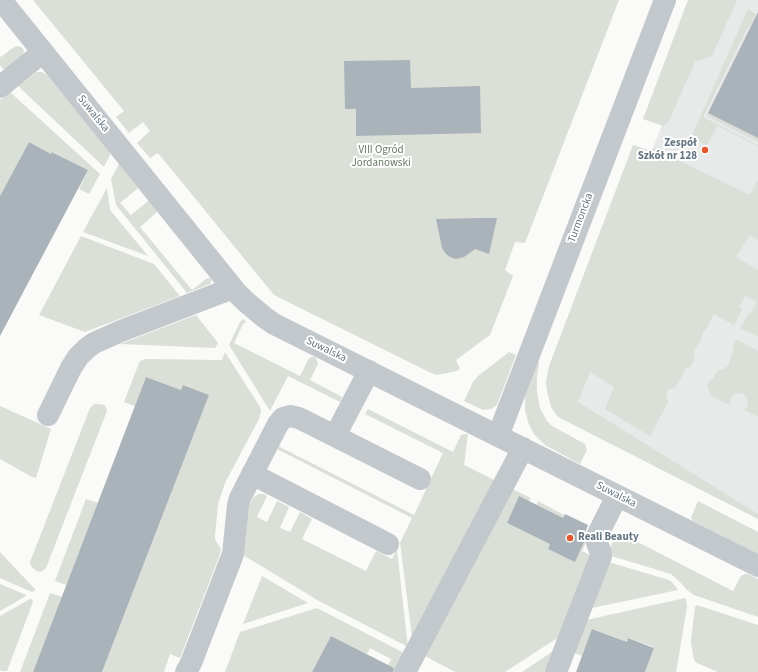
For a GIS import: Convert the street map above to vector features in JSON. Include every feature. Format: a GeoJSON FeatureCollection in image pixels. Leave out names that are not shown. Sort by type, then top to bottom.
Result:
{"type":"FeatureCollection","features":[{"type":"Feature","properties":{"kind":"street","name":"Suwalska"},"geometry":{"type":"LineString","coordinates":[[1,0],[233,288],[245,302],[274,324],[758,566]]}},
{"type":"Feature","properties":{"kind":"street","name":"Turmoncka"},"geometry":{"type":"LineString","coordinates":[[498,436],[665,0]]}},
{"type":"Feature","properties":{"kind":"street"},"geometry":{"type":"LineString","coordinates":[[0,87],[43,52]]}},
{"type":"Feature","properties":{"kind":"street"},"geometry":{"type":"LineString","coordinates":[[48,415],[78,357],[94,343],[121,331],[233,288]]}},
{"type":"Feature","properties":{"kind":"street"},"geometry":{"type":"LineString","coordinates":[[335,436],[368,371]]}},
{"type":"Feature","properties":{"kind":"street"},"geometry":{"type":"LineString","coordinates":[[186,672],[191,663],[230,564],[233,554],[238,505],[243,491],[278,424],[283,418],[290,416],[299,418],[420,479]]}},
{"type":"Feature","properties":{"kind":"street"},"geometry":{"type":"LineString","coordinates":[[405,672],[523,448]]}},
{"type":"Feature","properties":{"kind":"street"},"geometry":{"type":"LineString","coordinates":[[252,474],[388,544]]}},
{"type":"Feature","properties":{"kind":"street"},"geometry":{"type":"LineString","coordinates":[[556,672],[601,556],[596,538],[617,496]]}},
{"type":"Feature","properties":{"kind":"shaded area"},"geometry":{"type":"Polygon","coordinates":[[[710,0],[758,0],[758,519],[559,393],[710,0]]]}},
{"type":"Feature","properties":{"kind":"green space","name":"VIII Ogród Jordanowski"},"geometry":{"type":"Polygon","coordinates":[[[33,0],[619,0],[525,243],[515,242],[505,270],[513,276],[490,335],[456,360],[460,369],[437,375],[274,295],[158,153],[150,158],[137,143],[150,131],[143,122],[129,133],[116,117],[124,111],[33,0]]]}},
{"type":"Feature","properties":{"kind":"green space"},"geometry":{"type":"Polygon","coordinates":[[[688,0],[737,0],[712,56],[695,62],[668,123],[663,126],[643,119],[688,0]]]}},
{"type":"Feature","properties":{"kind":"green space"},"geometry":{"type":"Polygon","coordinates":[[[748,9],[756,14],[703,117],[758,146],[717,126],[707,145],[691,138],[748,9]]]}},
{"type":"Feature","properties":{"kind":"green space"},"geometry":{"type":"Polygon","coordinates":[[[17,46],[24,50],[23,55],[4,70],[0,65],[0,56],[1,57],[17,46]]]}},
{"type":"Feature","properties":{"kind":"green space"},"geometry":{"type":"Polygon","coordinates":[[[37,72],[42,72],[47,75],[111,153],[104,167],[18,86],[37,72]]]}},
{"type":"Feature","properties":{"kind":"green space"},"geometry":{"type":"Polygon","coordinates":[[[10,92],[100,174],[89,194],[79,189],[88,170],[53,152],[51,154],[29,142],[0,196],[0,100],[10,92]]]}},
{"type":"Feature","properties":{"kind":"green space"},"geometry":{"type":"Polygon","coordinates":[[[708,113],[758,138],[758,142],[707,116],[708,113]]]}},
{"type":"Feature","properties":{"kind":"green space"},"geometry":{"type":"Polygon","coordinates":[[[633,145],[651,151],[653,148],[750,195],[758,180],[758,240],[750,235],[736,257],[758,270],[758,337],[740,328],[757,302],[745,296],[739,307],[742,309],[734,325],[714,314],[703,332],[693,354],[695,358],[690,367],[686,368],[676,387],[668,390],[666,393],[668,402],[650,436],[605,409],[614,387],[590,372],[578,402],[758,514],[758,519],[560,418],[551,407],[546,382],[549,366],[633,145]]]}},
{"type":"Feature","properties":{"kind":"green space"},"geometry":{"type":"Polygon","coordinates":[[[119,164],[138,188],[120,203],[131,215],[148,201],[150,202],[157,211],[140,227],[192,290],[209,278],[212,279],[210,284],[187,293],[116,205],[111,179],[119,164]]]}},
{"type":"Feature","properties":{"kind":"green space"},"geometry":{"type":"Polygon","coordinates":[[[107,188],[110,210],[148,256],[83,232],[107,188]]]}},
{"type":"Feature","properties":{"kind":"green space"},"geometry":{"type":"Polygon","coordinates":[[[81,236],[154,264],[180,296],[85,332],[39,315],[81,236]]]}},
{"type":"Feature","properties":{"kind":"green space"},"geometry":{"type":"Polygon","coordinates":[[[196,315],[218,343],[215,348],[120,344],[196,315]]]}},
{"type":"Feature","properties":{"kind":"green space"},"geometry":{"type":"Polygon","coordinates":[[[243,319],[246,321],[234,343],[300,376],[308,360],[311,357],[315,357],[318,364],[310,380],[342,397],[340,402],[288,376],[270,411],[229,345],[240,322],[243,319]]]}},
{"type":"Feature","properties":{"kind":"green space"},"geometry":{"type":"Polygon","coordinates":[[[736,340],[758,351],[758,417],[744,410],[747,407],[748,401],[743,394],[738,393],[732,396],[730,405],[711,396],[707,386],[718,370],[728,366],[736,340]]]}},
{"type":"Feature","properties":{"kind":"green space"},"geometry":{"type":"Polygon","coordinates":[[[225,352],[260,407],[261,411],[259,419],[225,483],[218,504],[215,540],[221,549],[219,557],[180,658],[170,654],[164,672],[102,672],[209,395],[183,385],[181,390],[146,377],[135,406],[124,402],[139,363],[142,360],[222,360],[225,352]]]}},
{"type":"Feature","properties":{"kind":"green space"},"geometry":{"type":"Polygon","coordinates":[[[509,352],[516,355],[497,405],[491,409],[483,410],[464,401],[473,382],[478,376],[509,352]]]}},
{"type":"Feature","properties":{"kind":"green space"},"geometry":{"type":"Polygon","coordinates":[[[537,362],[539,363],[537,391],[540,408],[547,421],[552,426],[585,444],[587,450],[580,464],[545,445],[534,434],[528,422],[525,410],[525,397],[537,362]]]}},
{"type":"Feature","properties":{"kind":"green space"},"geometry":{"type":"Polygon","coordinates":[[[94,404],[104,405],[107,411],[46,568],[41,572],[36,571],[30,562],[90,408],[94,404]]]}},
{"type":"Feature","properties":{"kind":"green space"},"geometry":{"type":"Polygon","coordinates":[[[0,406],[51,429],[36,478],[0,459],[0,406]]]}},
{"type":"Feature","properties":{"kind":"green space"},"geometry":{"type":"Polygon","coordinates":[[[368,409],[453,452],[461,435],[468,434],[464,465],[494,480],[495,485],[413,645],[400,543],[412,518],[277,449],[278,446],[414,515],[443,453],[365,414],[368,409]]]}},
{"type":"Feature","properties":{"kind":"green space"},"geometry":{"type":"Polygon","coordinates":[[[512,489],[531,498],[529,501],[519,497],[507,523],[544,541],[557,515],[537,505],[538,501],[564,515],[548,549],[575,561],[591,527],[593,527],[582,551],[594,557],[565,633],[505,672],[455,672],[421,654],[512,489]]]}},
{"type":"Feature","properties":{"kind":"green space"},"geometry":{"type":"Polygon","coordinates":[[[258,494],[264,494],[267,496],[257,517],[267,522],[277,501],[289,507],[280,528],[290,532],[300,512],[312,519],[302,539],[366,571],[376,551],[392,559],[397,550],[408,647],[319,601],[243,555],[247,510],[253,498],[258,494]]]}},
{"type":"Feature","properties":{"kind":"green space"},"geometry":{"type":"Polygon","coordinates":[[[86,499],[98,503],[66,585],[55,581],[86,499]]]}},
{"type":"Feature","properties":{"kind":"green space"},"geometry":{"type":"Polygon","coordinates":[[[698,501],[758,532],[758,554],[693,521],[691,518],[698,501]]]}},
{"type":"Feature","properties":{"kind":"green space"},"geometry":{"type":"Polygon","coordinates":[[[626,536],[733,591],[741,576],[745,574],[758,579],[758,617],[694,595],[671,574],[608,555],[614,538],[626,536]]]}},
{"type":"Feature","properties":{"kind":"green space"},"geometry":{"type":"Polygon","coordinates":[[[0,552],[36,590],[32,592],[0,578],[0,552]]]}},
{"type":"Feature","properties":{"kind":"green space"},"geometry":{"type":"Polygon","coordinates":[[[605,561],[669,580],[678,590],[587,609],[605,561]]]}},
{"type":"Feature","properties":{"kind":"green space"},"geometry":{"type":"Polygon","coordinates":[[[262,576],[308,603],[243,624],[262,576]]]}},
{"type":"Feature","properties":{"kind":"green space"},"geometry":{"type":"Polygon","coordinates":[[[0,584],[26,595],[26,596],[0,611],[0,584]]]}},
{"type":"Feature","properties":{"kind":"green space"},"geometry":{"type":"Polygon","coordinates":[[[50,593],[62,597],[33,672],[20,672],[50,593]]]}},
{"type":"Feature","properties":{"kind":"green space"},"geometry":{"type":"Polygon","coordinates":[[[685,598],[687,607],[676,672],[645,672],[654,647],[629,638],[627,642],[593,629],[582,656],[574,653],[582,621],[685,598]]]}},
{"type":"Feature","properties":{"kind":"green space"},"geometry":{"type":"Polygon","coordinates":[[[32,599],[33,602],[7,671],[2,671],[0,670],[0,616],[32,599]]]}},
{"type":"Feature","properties":{"kind":"green space"},"geometry":{"type":"Polygon","coordinates":[[[697,605],[758,625],[758,672],[718,672],[697,663],[694,660],[691,640],[695,607],[697,605]]]}},
{"type":"Feature","properties":{"kind":"green space"},"geometry":{"type":"Polygon","coordinates":[[[317,608],[402,652],[404,654],[398,672],[385,672],[391,659],[370,648],[367,654],[331,636],[312,672],[225,672],[240,632],[317,608]]]}},
{"type":"Feature","properties":{"kind":"green space"},"geometry":{"type":"Polygon","coordinates":[[[559,647],[549,672],[522,672],[559,647]]]}},
{"type":"Feature","properties":{"kind":"building"},"geometry":{"type":"Polygon","coordinates":[[[758,12],[758,138],[708,113],[758,12]]]}},
{"type":"Feature","properties":{"kind":"building"},"geometry":{"type":"Polygon","coordinates":[[[410,60],[411,88],[480,86],[481,133],[356,136],[356,109],[345,109],[344,61],[410,60]]]}},
{"type":"Feature","properties":{"kind":"building"},"geometry":{"type":"Polygon","coordinates":[[[29,142],[51,154],[52,152],[88,170],[0,336],[0,196],[29,142]]]}},
{"type":"Feature","properties":{"kind":"building"},"geometry":{"type":"Polygon","coordinates":[[[497,218],[489,254],[475,249],[464,257],[456,259],[446,254],[442,248],[436,219],[497,218]]]}},
{"type":"Feature","properties":{"kind":"building"},"geometry":{"type":"Polygon","coordinates":[[[146,377],[181,390],[183,385],[209,395],[102,672],[33,672],[146,377]]]}},
{"type":"Feature","properties":{"kind":"building"},"geometry":{"type":"Polygon","coordinates":[[[519,496],[563,518],[565,514],[588,525],[584,542],[575,562],[548,549],[550,544],[507,523],[519,496]]]}},
{"type":"Feature","properties":{"kind":"building"},"geometry":{"type":"Polygon","coordinates":[[[592,629],[627,642],[628,638],[654,648],[645,672],[576,672],[592,629]]]}},
{"type":"Feature","properties":{"kind":"building"},"geometry":{"type":"Polygon","coordinates":[[[331,636],[394,668],[393,672],[312,672],[331,636]]]}},
{"type":"Feature","properties":{"kind":"place","name":"Zespół Szkół nr 128"},"geometry":{"type":"Point","coordinates":[705,150]}},
{"type":"Feature","properties":{"kind":"place","name":"Reali Beauty"},"geometry":{"type":"Point","coordinates":[570,538]}}]}
